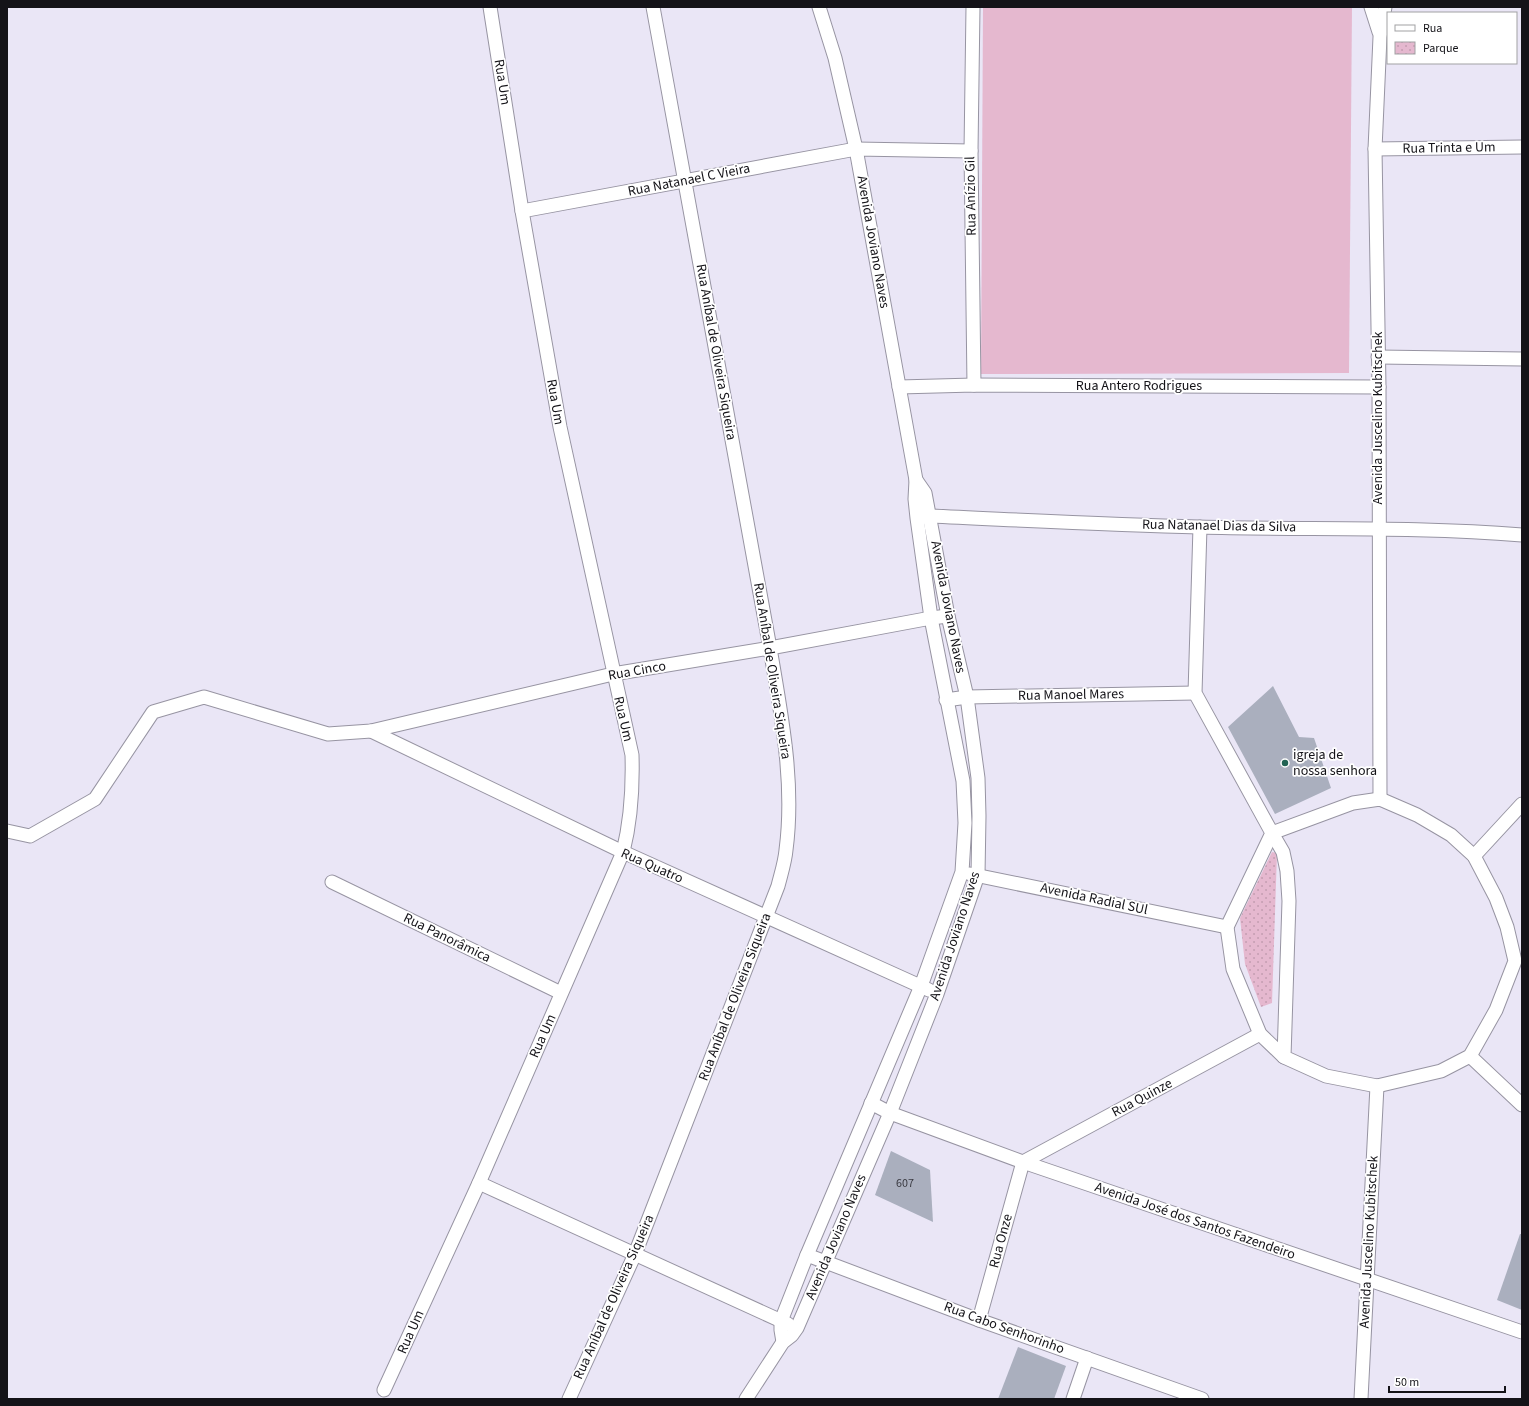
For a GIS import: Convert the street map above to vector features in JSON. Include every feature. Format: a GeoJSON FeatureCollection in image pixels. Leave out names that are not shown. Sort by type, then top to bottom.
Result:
{"type":"FeatureCollection","features":[{"type":"Feature","properties":{"kind":"street","name":"Rua Um"},"geometry":{"type":"LineString","coordinates":[[384,1390],[479,1183],[623,852],[630,817],[633,788],[632,755],[560,427],[522,211],[490,7]]}},
{"type":"Feature","properties":{"kind":"street","name":"Rua Aníbal de Oliveira Siqueira"},"geometry":{"type":"LineString","coordinates":[[569,1399],[635,1254],[778,886],[786,850],[790,798],[786,741],[770,648],[653,7]]}},
{"type":"Feature","properties":{"kind":"street","name":"Avenida Joviano Naves"},"geometry":{"type":"LineString","coordinates":[[783,1342],[781,1321],[807,1255],[921,986],[962,872],[965,823],[963,781],[931,618],[917,518],[915,499],[916,480],[856,149],[836,58],[819,7]]}},
{"type":"Feature","properties":{"kind":"street","name":"Rua Anízio Gil"},"geometry":{"type":"LineString","coordinates":[[973,7],[971,151],[974,385]]}},
{"type":"Feature","properties":{"kind":"street","name":"Avenida Juscelino Kubitschek"},"geometry":{"type":"LineString","coordinates":[[1371,7],[1380,38]]}},
{"type":"Feature","properties":{"kind":"street","name":"Avenida Juscelino Kubitschek"},"geometry":{"type":"LineString","coordinates":[[1380,799],[1379,387],[1375,149],[1380,38],[1384,7]]}},
{"type":"Feature","properties":{"kind":"street","name":"Rua Trinta e Um"},"geometry":{"type":"LineString","coordinates":[[1375,149],[1522,147]]}},
{"type":"Feature","properties":{"kind":"street","name":"Rua Natanael C Vieira"},"geometry":{"type":"LineString","coordinates":[[522,211],[856,149],[971,151]]}},
{"type":"Feature","properties":{"kind":"street"},"geometry":{"type":"LineString","coordinates":[[1378,357],[1522,359]]}},
{"type":"Feature","properties":{"kind":"street","name":"Rua Antero Rodrigues"},"geometry":{"type":"LineString","coordinates":[[899,387],[974,385],[1379,387]]}},
{"type":"Feature","properties":{"kind":"street","name":"Avenida Joviano Naves"},"geometry":{"type":"LineString","coordinates":[[746,1399],[783,1342],[792,1336],[797,1328],[890,1112],[937,994],[978,875],[978,778],[967,698],[948,616],[925,493],[916,480]]}},
{"type":"Feature","properties":{"kind":"street","name":"Rua Natanael Dias da Silva"},"geometry":{"type":"LineString","coordinates":[[917,518],[930,516],[1200,527],[1379,528],[1477,531],[1522,535]]}},
{"type":"Feature","properties":{"kind":"street"},"geometry":{"type":"LineString","coordinates":[[1200,527],[1195,693],[1283,852],[1288,878],[1289,901],[1284,1057]]}},
{"type":"Feature","properties":{"kind":"street","name":"Rua Cinco"},"geometry":{"type":"LineString","coordinates":[[7,831],[30,836],[95,798],[153,712],[204,697],[328,734],[370,731],[613,674],[948,616]]}},
{"type":"Feature","properties":{"kind":"street","name":"Rua Manoel Mares"},"geometry":{"type":"LineString","coordinates":[[946,700],[967,698],[1195,693]]}},
{"type":"Feature","properties":{"kind":"street","name":"Rua Quatro"},"geometry":{"type":"LineString","coordinates":[[370,731],[623,852],[937,994]]}},
{"type":"Feature","properties":{"kind":"street"},"geometry":{"type":"LineString","coordinates":[[1380,799],[1417,815],[1451,835],[1474,856],[1496,898],[1519,961],[1496,1010],[1470,1056],[1441,1071],[1377,1086],[1326,1076],[1284,1057],[1260,1034],[1233,969],[1227,927],[1272,833],[1353,803],[1380,799]]}},
{"type":"Feature","properties":{"kind":"street"},"geometry":{"type":"LineString","coordinates":[[1474,856],[1522,804]]}},
{"type":"Feature","properties":{"kind":"street","name":"Avenida Radial SUl"},"geometry":{"type":"LineString","coordinates":[[962,872],[1227,927]]}},
{"type":"Feature","properties":{"kind":"street","name":"Rua Panorâmica"},"geometry":{"type":"LineString","coordinates":[[332,882],[561,993]]}},
{"type":"Feature","properties":{"kind":"street","name":"Rua Quinze"},"geometry":{"type":"LineString","coordinates":[[1023,1162],[1260,1034]]}},
{"type":"Feature","properties":{"kind":"street"},"geometry":{"type":"LineString","coordinates":[[1470,1056],[1522,1105]]}},
{"type":"Feature","properties":{"kind":"street","name":"Avenida Juscelino Kubitschek"},"geometry":{"type":"LineString","coordinates":[[1361,1399],[1377,1086]]}},
{"type":"Feature","properties":{"kind":"street","name":"Avenida José dos Santos Fazendeiro"},"geometry":{"type":"LineString","coordinates":[[871,1103],[890,1112],[1023,1162],[1522,1332]]}},
{"type":"Feature","properties":{"kind":"street","name":"Rua Onze"},"geometry":{"type":"LineString","coordinates":[[979,1320],[1023,1162]]}},
{"type":"Feature","properties":{"kind":"street"},"geometry":{"type":"LineString","coordinates":[[479,1183],[797,1328]]}},
{"type":"Feature","properties":{"kind":"street","name":"Rua Cabo Senhorinho"},"geometry":{"type":"LineString","coordinates":[[807,1255],[979,1320],[1202,1399]]}},
{"type":"Feature","properties":{"kind":"street"},"geometry":{"type":"LineString","coordinates":[[1073,1399],[1088,1358]]}},
{"type":"Feature","properties":{"kind":"green space"},"geometry":{"type":"Polygon","coordinates":[[[983,7],[1352,7],[1349,373],[981,374],[983,7]]]}},
{"type":"Feature","properties":{"kind":"green space"},"geometry":{"type":"Polygon","coordinates":[[[1272,852],[1277,853],[1272,1003],[1261,1007],[1245,964],[1240,918],[1272,852]]]}},
{"type":"Feature","properties":{"kind":"building","name":"igreja de nossa senhora"},"geometry":{"type":"Polygon","coordinates":[[[1273,686],[1299,737],[1314,738],[1331,788],[1275,814],[1228,727],[1273,686]]]}},
{"type":"Feature","properties":{"kind":"building"},"geometry":{"type":"Polygon","coordinates":[[[891,1151],[930,1170],[933,1222],[875,1195],[891,1151]]]}},
{"type":"Feature","properties":{"kind":"building"},"geometry":{"type":"Polygon","coordinates":[[[1520,1234],[1522,1234],[1522,1310],[1497,1300],[1520,1234]]]}},
{"type":"Feature","properties":{"kind":"building"},"geometry":{"type":"Polygon","coordinates":[[[1018,1347],[1066,1366],[1054,1399],[998,1399],[1018,1347]]]}},
{"type":"Feature","properties":{"kind":"place","name":"igreja de nossa senhora"},"geometry":{"type":"Point","coordinates":[1285,763]}}]}
